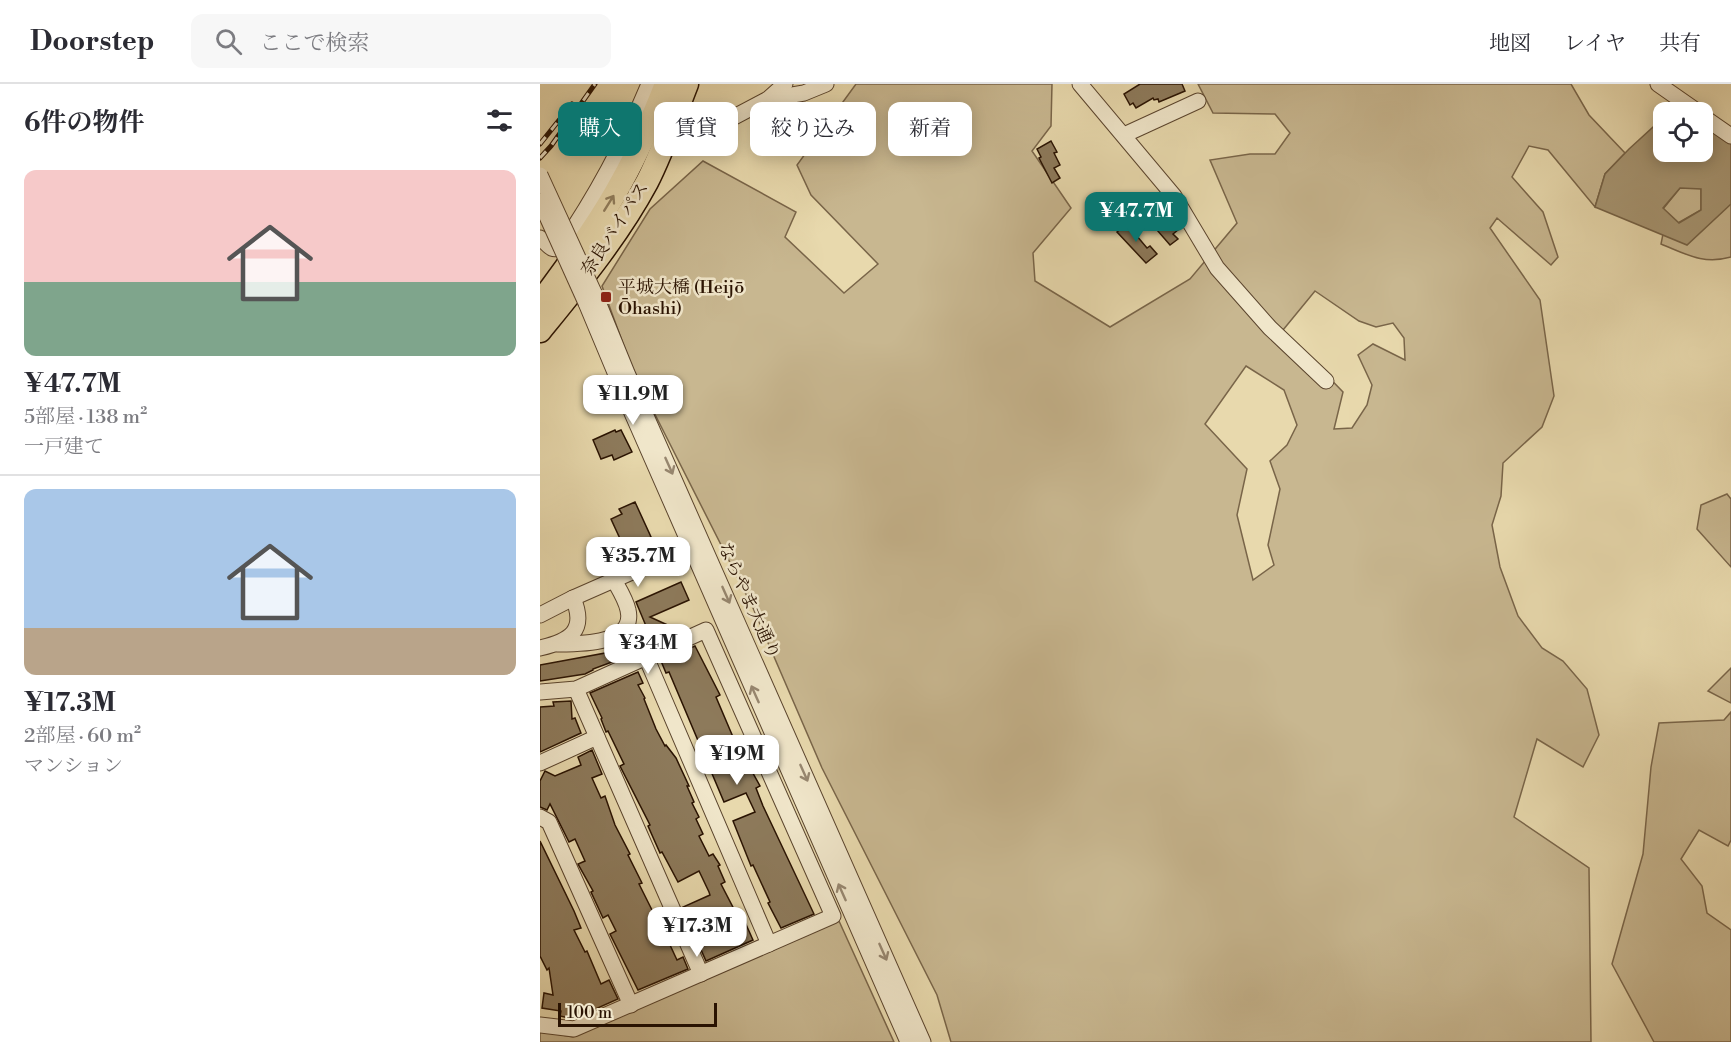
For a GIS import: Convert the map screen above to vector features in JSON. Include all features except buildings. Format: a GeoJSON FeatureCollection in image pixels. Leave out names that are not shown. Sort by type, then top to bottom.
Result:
{"type":"FeatureCollection","features":[{"type":"Feature","properties":{"kind":"highway","name":"奈良バイパス"},"geometry":{"type":"LineString","coordinates":[[540,303],[588,236],[622,181],[649,128],[666,84]]}},
{"type":"Feature","properties":{"kind":"highway","name":"奈良バイパス"},"geometry":{"type":"LineString","coordinates":[[540,331],[595,263],[648,181],[687,84]]}},
{"type":"Feature","properties":{"kind":"highway"},"geometry":{"type":"LineString","coordinates":[[540,290],[588,236]]}},
{"type":"Feature","properties":{"kind":"highway"},"geometry":{"type":"LineString","coordinates":[[540,344],[595,263]]}},
{"type":"Feature","properties":{"kind":"street"},"geometry":{"type":"LineString","coordinates":[[540,238],[552,249],[561,248],[609,169],[649,84]]}},
{"type":"Feature","properties":{"kind":"street"},"geometry":{"type":"LineString","coordinates":[[738,115],[768,99],[785,84]]}},
{"type":"Feature","properties":{"kind":"street"},"geometry":{"type":"LineString","coordinates":[[768,99],[804,93],[826,84]]}},
{"type":"Feature","properties":{"kind":"street"},"geometry":{"type":"LineString","coordinates":[[1080,84],[1174,196],[1217,268],[1270,328],[1326,381]]}},
{"type":"Feature","properties":{"kind":"street"},"geometry":{"type":"LineString","coordinates":[[1658,84],[1684,102]]}},
{"type":"Feature","properties":{"kind":"street"},"geometry":{"type":"LineString","coordinates":[[1124,135],[1197,100]]}},
{"type":"Feature","properties":{"kind":"street"},"geometry":{"type":"LineString","coordinates":[[1713,124],[1731,136]]}},
{"type":"Feature","properties":{"kind":"street","name":"ならやま大通り"},"geometry":{"type":"LineString","coordinates":[[540,176],[591,300],[632,413],[696,544],[923,1042]]}},
{"type":"Feature","properties":{"kind":"street","name":"ならやま大通り"},"geometry":{"type":"LineString","coordinates":[[540,201],[591,300]]}},
{"type":"Feature","properties":{"kind":"street"},"geometry":{"type":"LineString","coordinates":[[540,615],[573,598],[696,544]]}},
{"type":"Feature","properties":{"kind":"street","name":"ならやま大通り"},"geometry":{"type":"LineString","coordinates":[[696,544],[908,1042]]}},
{"type":"Feature","properties":{"kind":"street"},"geometry":{"type":"LineString","coordinates":[[540,648],[611,638],[621,633],[627,623],[628,609],[614,580]]}},
{"type":"Feature","properties":{"kind":"street"},"geometry":{"type":"LineString","coordinates":[[557,644],[570,637],[577,627],[578,609],[573,598]]}},
{"type":"Feature","properties":{"kind":"street"},"geometry":{"type":"LineString","coordinates":[[540,692],[576,689],[706,630],[833,916],[574,1029],[540,1025]]}},
{"type":"Feature","properties":{"kind":"street"},"geometry":{"type":"LineString","coordinates":[[646,657],[769,944]]}},
{"type":"Feature","properties":{"kind":"street"},"geometry":{"type":"LineString","coordinates":[[576,689],[701,974]]}},
{"type":"Feature","properties":{"kind":"street"},"geometry":{"type":"LineString","coordinates":[[540,763],[597,737]]}},
{"type":"Feature","properties":{"kind":"street"},"geometry":{"type":"LineString","coordinates":[[540,817],[549,822],[631,1005]]}},
{"type":"Feature","properties":{"kind":"shaded area"},"geometry":{"type":"Polygon","coordinates":[[[856,84],[1052,84],[1051,126],[1032,151],[1071,208],[1033,253],[1035,281],[1110,327],[1190,279],[1237,223],[1210,160],[1250,154],[1275,154],[1290,133],[1275,114],[1213,113],[1198,84],[1571,84],[1589,115],[1625,153],[1605,174],[1595,207],[1548,150],[1529,146],[1512,177],[1543,212],[1558,257],[1551,265],[1497,218],[1490,228],[1540,300],[1554,396],[1542,427],[1503,463],[1501,496],[1492,525],[1500,567],[1518,616],[1542,648],[1563,661],[1587,689],[1599,735],[1583,767],[1537,739],[1514,817],[1589,868],[1591,1042],[951,1042],[937,995],[822,768],[753,608],[633,371],[602,286],[650,209],[703,161],[796,212],[785,237],[844,293],[878,264],[811,195],[797,165],[804,156],[876,156],[876,102],[843,102],[856,84]],[[1315,291],[1283,330],[1343,392],[1334,429],[1352,428],[1367,405],[1372,385],[1358,355],[1373,344],[1405,360],[1404,338],[1393,323],[1376,327],[1359,321],[1315,291]],[[1246,366],[1205,424],[1247,469],[1237,515],[1253,580],[1274,565],[1268,545],[1280,489],[1270,461],[1287,445],[1297,425],[1284,390],[1246,366]]]}},
{"type":"Feature","properties":{"kind":"shaded area"},"geometry":{"type":"Polygon","coordinates":[[[1653,127],[1653,162],[1713,162],[1713,128],[1731,139],[1731,204],[1687,245],[1595,207],[1605,174],[1653,127]],[[1680,188],[1663,208],[1679,223],[1701,210],[1701,189],[1680,188]]]}},
{"type":"Feature","properties":{"kind":"shaded area"},"geometry":{"type":"Polygon","coordinates":[[[1680,188],[1701,188],[1701,210],[1678,223],[1663,209],[1680,188]]]}},
{"type":"Feature","properties":{"kind":"shaded area"},"geometry":{"type":"Polygon","coordinates":[[[1731,200],[1731,257],[1703,259],[1661,244],[1663,234],[1731,200]]]}},
{"type":"Feature","properties":{"kind":"shaded area"},"geometry":{"type":"Polygon","coordinates":[[[1727,494],[1731,499],[1731,567],[1697,529],[1701,505],[1727,494]]]}},
{"type":"Feature","properties":{"kind":"shaded area"},"geometry":{"type":"Polygon","coordinates":[[[1731,668],[1731,703],[1708,691],[1731,668]]]}},
{"type":"Feature","properties":{"kind":"shaded area"},"geometry":{"type":"Polygon","coordinates":[[[1731,712],[1731,840],[1728,846],[1699,830],[1681,859],[1702,886],[1707,913],[1731,930],[1731,1042],[1654,1042],[1612,964],[1643,854],[1651,767],[1659,723],[1724,720],[1731,712]]]}},
{"type":"Feature","properties":{"kind":"shaded area"},"geometry":{"type":"Polygon","coordinates":[[[839,921],[894,1042],[540,1042],[540,1031],[573,1037],[839,921]]]}},
{"type":"Feature","properties":{"kind":"railway"},"geometry":{"type":"LineString","coordinates":[[540,158],[595,84]]}},
{"type":"Feature","properties":{"kind":"railway"},"geometry":{"type":"LineString","coordinates":[[540,144],[558,122]]}},
{"type":"Feature","properties":{"kind":"place","name":"平城大橋 (Heijō Ōhashi)"},"geometry":{"type":"Point","coordinates":[606,297]}}]}
